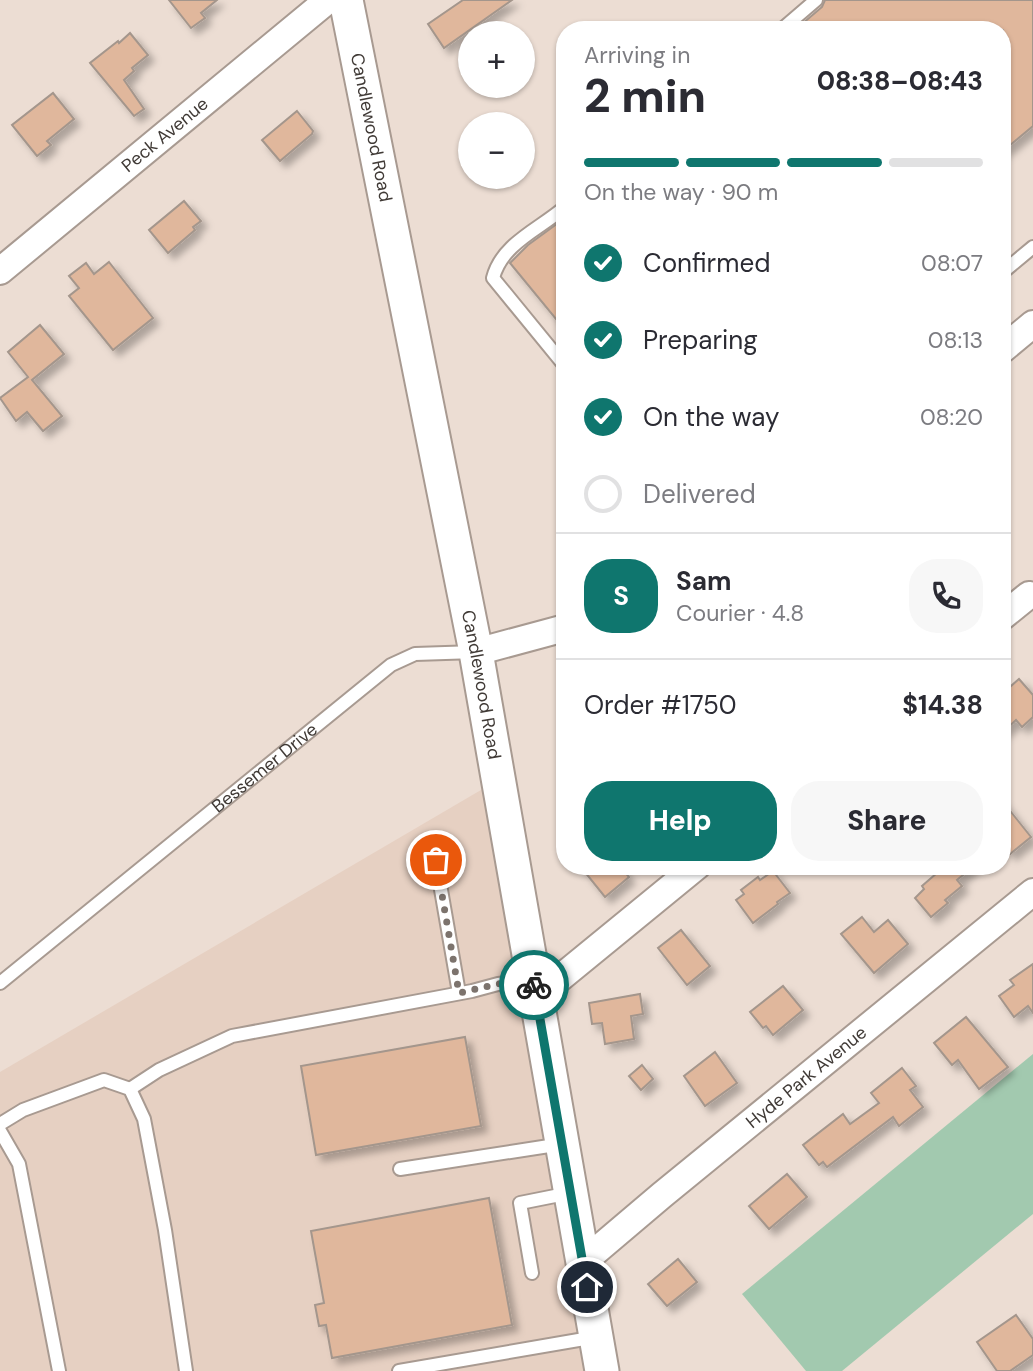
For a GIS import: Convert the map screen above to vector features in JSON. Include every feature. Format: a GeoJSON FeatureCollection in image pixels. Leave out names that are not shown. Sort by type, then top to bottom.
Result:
{"type":"FeatureCollection","features":[{"type":"Feature","properties":{"kind":"street","name":"Peck Avenue"},"geometry":{"type":"LineString","coordinates":[[0,271],[328,0]]}},
{"type":"Feature","properties":{"kind":"street","name":"Candlewood Road"},"geometry":{"type":"LineString","coordinates":[[346,0],[476,652],[602,1371]]}},
{"type":"Feature","properties":{"kind":"street"},"geometry":{"type":"LineString","coordinates":[[1011,342],[1033,324]]}},
{"type":"Feature","properties":{"kind":"street"},"geometry":{"type":"LineString","coordinates":[[1011,609],[1029,594]]}},
{"type":"Feature","properties":{"kind":"street","name":"Bessemer Drive"},"geometry":{"type":"LineString","coordinates":[[476,652],[556,630]]}},
{"type":"Feature","properties":{"kind":"street"},"geometry":{"type":"LineString","coordinates":[[539,1013],[554,983],[686,875]]}},
{"type":"Feature","properties":{"kind":"street","name":"Hyde Park Avenue"},"geometry":{"type":"LineString","coordinates":[[583,1262],[1033,892]]}},
{"type":"Feature","properties":{"kind":"lane"},"geometry":{"type":"LineString","coordinates":[[792,21],[816,0]]}},
{"type":"Feature","properties":{"kind":"lane"},"geometry":{"type":"LineString","coordinates":[[556,214],[512,246],[496,266],[493,278],[556,355]]}},
{"type":"Feature","properties":{"kind":"lane"},"geometry":{"type":"LineString","coordinates":[[1011,265],[1033,247]]}},
{"type":"Feature","properties":{"kind":"lane","name":"Bessemer Drive"},"geometry":{"type":"LineString","coordinates":[[0,983],[391,665],[415,654],[476,652]]}},
{"type":"Feature","properties":{"kind":"lane"},"geometry":{"type":"LineString","coordinates":[[436,860],[459,993]]}},
{"type":"Feature","properties":{"kind":"lane"},"geometry":{"type":"LineString","coordinates":[[130,1089],[159,1070],[232,1036],[498,984],[533,980]]}},
{"type":"Feature","properties":{"kind":"lane"},"geometry":{"type":"LineString","coordinates":[[0,1124],[23,1110],[104,1080],[130,1089],[144,1119],[165,1230],[186,1371]]}},
{"type":"Feature","properties":{"kind":"lane"},"geometry":{"type":"LineString","coordinates":[[0,1131],[19,1164],[59,1371]]}},
{"type":"Feature","properties":{"kind":"lane"},"geometry":{"type":"LineString","coordinates":[[400,1170],[562,1144]]}},
{"type":"Feature","properties":{"kind":"lane"},"geometry":{"type":"LineString","coordinates":[[532,1273],[520,1203],[571,1193]]}},
{"type":"Feature","properties":{"kind":"lane"},"geometry":{"type":"LineString","coordinates":[[399,1371],[596,1337]]}},
{"type":"Feature","properties":{"kind":"shaded area"},"geometry":{"type":"Polygon","coordinates":[[[498,780],[602,1371],[0,1371],[0,1072],[498,780]]]}},
{"type":"Feature","properties":{"kind":"green space"},"geometry":{"type":"Polygon","coordinates":[[[1033,1054],[1033,1214],[842,1371],[806,1371],[742,1294],[1033,1054]]]}},
{"type":"Feature","properties":{"kind":"building"},"geometry":{"type":"Polygon","coordinates":[[[169,0],[217,0],[201,13],[205,18],[191,28],[169,0]]]}},
{"type":"Feature","properties":{"kind":"building"},"geometry":{"type":"Polygon","coordinates":[[[463,0],[512,0],[482,21],[458,21],[458,38],[444,48],[428,24],[463,0]]]}},
{"type":"Feature","properties":{"kind":"building"},"geometry":{"type":"Polygon","coordinates":[[[825,0],[1033,0],[1033,126],[1011,144],[1011,21],[806,21],[822,7],[825,0]]]}},
{"type":"Feature","properties":{"kind":"building"},"geometry":{"type":"Polygon","coordinates":[[[130,33],[148,55],[132,68],[134,71],[124,80],[144,109],[134,116],[90,63],[130,33]]]}},
{"type":"Feature","properties":{"kind":"building"},"geometry":{"type":"Polygon","coordinates":[[[53,93],[74,119],[47,141],[51,145],[37,156],[12,125],[53,93]]]}},
{"type":"Feature","properties":{"kind":"building"},"geometry":{"type":"Polygon","coordinates":[[[297,111],[313,131],[312,134],[280,161],[262,140],[297,111]]]}},
{"type":"Feature","properties":{"kind":"building"},"geometry":{"type":"Polygon","coordinates":[[[184,201],[201,221],[193,227],[195,230],[168,253],[149,230],[184,201]]]}},
{"type":"Feature","properties":{"kind":"building"},"geometry":{"type":"Polygon","coordinates":[[[556,225],[556,319],[510,263],[528,245],[556,225]]]}},
{"type":"Feature","properties":{"kind":"building"},"geometry":{"type":"Polygon","coordinates":[[[109,262],[153,318],[113,350],[69,296],[79,288],[69,276],[86,263],[94,274],[109,262]]]}},
{"type":"Feature","properties":{"kind":"building"},"geometry":{"type":"Polygon","coordinates":[[[40,325],[64,354],[32,380],[62,416],[43,431],[27,412],[16,421],[0,398],[28,377],[8,352],[40,325]]]}},
{"type":"Feature","properties":{"kind":"building"},"geometry":{"type":"Polygon","coordinates":[[[1019,679],[1033,695],[1033,717],[1022,727],[1016,720],[1011,725],[1011,686],[1019,679]]]}},
{"type":"Feature","properties":{"kind":"building"},"geometry":{"type":"Polygon","coordinates":[[[1011,812],[1031,837],[1011,853],[1011,812]]]}},
{"type":"Feature","properties":{"kind":"building"},"geometry":{"type":"Polygon","coordinates":[[[587,875],[627,875],[629,877],[605,897],[587,875]]]}},
{"type":"Feature","properties":{"kind":"building"},"geometry":{"type":"Polygon","coordinates":[[[767,875],[776,875],[790,893],[753,923],[736,900],[744,894],[741,890],[758,877],[760,880],[767,875]]]}},
{"type":"Feature","properties":{"kind":"building"},"geometry":{"type":"Polygon","coordinates":[[[935,875],[963,875],[957,880],[962,886],[945,900],[948,903],[931,917],[915,898],[924,889],[922,886],[935,875]]]}},
{"type":"Feature","properties":{"kind":"building"},"geometry":{"type":"Polygon","coordinates":[[[862,917],[874,932],[888,920],[908,944],[874,973],[841,934],[862,917]]]}},
{"type":"Feature","properties":{"kind":"building"},"geometry":{"type":"Polygon","coordinates":[[[681,930],[710,966],[687,985],[658,948],[681,930]]]}},
{"type":"Feature","properties":{"kind":"building"},"geometry":{"type":"Polygon","coordinates":[[[1033,964],[1033,1013],[1028,1006],[1014,1017],[999,996],[1014,985],[1010,980],[1033,964]]]}},
{"type":"Feature","properties":{"kind":"building"},"geometry":{"type":"Polygon","coordinates":[[[783,986],[803,1010],[773,1035],[766,1026],[763,1028],[750,1012],[783,986]]]}},
{"type":"Feature","properties":{"kind":"building"},"geometry":{"type":"Polygon","coordinates":[[[640,994],[643,1014],[631,1016],[634,1039],[605,1044],[602,1023],[592,1024],[589,1003],[640,994]]]}},
{"type":"Feature","properties":{"kind":"building"},"geometry":{"type":"Polygon","coordinates":[[[966,1017],[1008,1067],[979,1089],[958,1060],[952,1065],[934,1043],[966,1017]]]}},
{"type":"Feature","properties":{"kind":"building"},"geometry":{"type":"Polygon","coordinates":[[[465,1037],[481,1126],[316,1155],[301,1066],[465,1037]]]}},
{"type":"Feature","properties":{"kind":"building"},"geometry":{"type":"Polygon","coordinates":[[[715,1052],[737,1083],[705,1106],[684,1076],[715,1052]]]}},
{"type":"Feature","properties":{"kind":"building"},"geometry":{"type":"Polygon","coordinates":[[[642,1065],[653,1079],[641,1090],[629,1076],[642,1065]]]}},
{"type":"Feature","properties":{"kind":"building"},"geometry":{"type":"Polygon","coordinates":[[[902,1068],[916,1086],[910,1090],[923,1107],[899,1126],[893,1117],[827,1167],[823,1162],[819,1165],[803,1145],[843,1114],[850,1124],[879,1103],[871,1093],[902,1068]]]}},
{"type":"Feature","properties":{"kind":"building"},"geometry":{"type":"Polygon","coordinates":[[[787,1174],[807,1197],[769,1229],[749,1206],[787,1174]]]}},
{"type":"Feature","properties":{"kind":"building"},"geometry":{"type":"Polygon","coordinates":[[[489,1198],[512,1325],[332,1358],[326,1325],[319,1326],[315,1305],[324,1303],[311,1231],[489,1198]]]}},
{"type":"Feature","properties":{"kind":"building"},"geometry":{"type":"Polygon","coordinates":[[[678,1259],[697,1282],[667,1306],[648,1284],[678,1259]]]}},
{"type":"Feature","properties":{"kind":"building"},"geometry":{"type":"Polygon","coordinates":[[[1016,1315],[1033,1339],[1033,1355],[1010,1371],[997,1371],[977,1342],[1016,1315]]]}},
{"type":"Feature","properties":{"kind":"way so far"},"geometry":{"type":"LineString","coordinates":[[436,860],[459,993],[498,984],[533,980],[534,985]]}},
{"type":"Feature","properties":{"kind":"route"},"geometry":{"type":"LineString","coordinates":[[534,985],[587,1287]]}}]}
